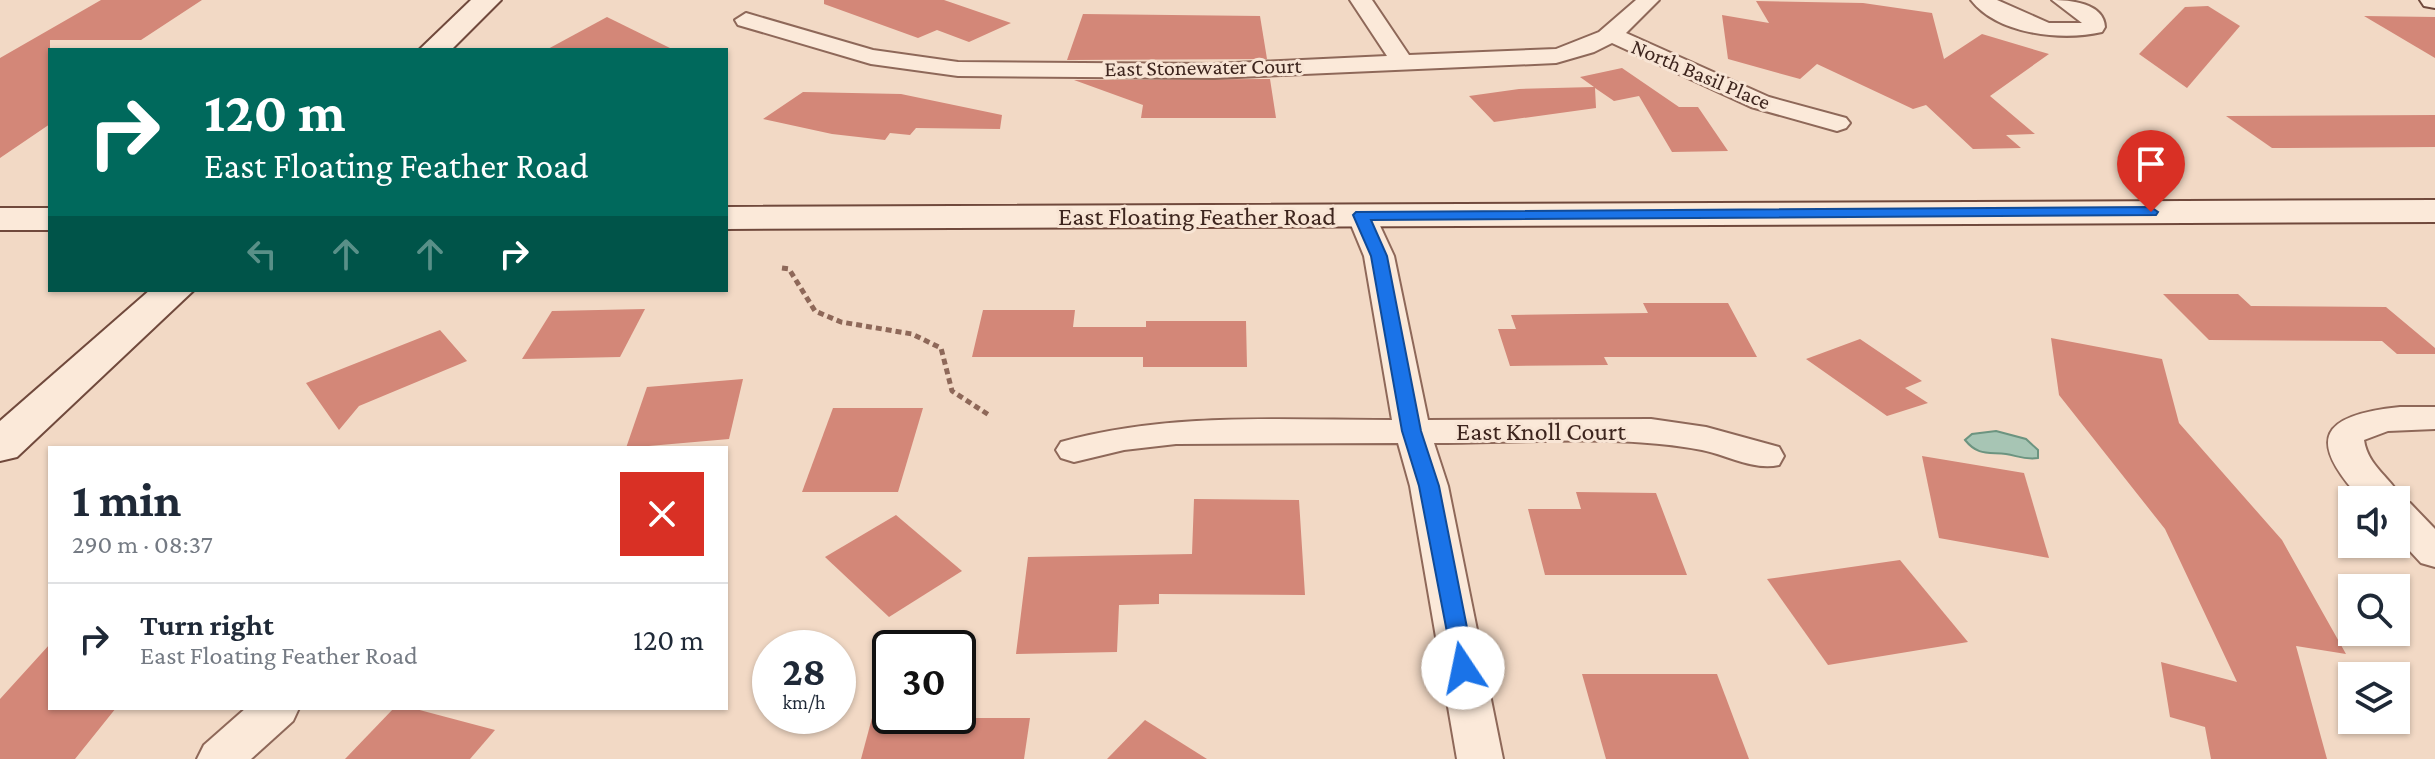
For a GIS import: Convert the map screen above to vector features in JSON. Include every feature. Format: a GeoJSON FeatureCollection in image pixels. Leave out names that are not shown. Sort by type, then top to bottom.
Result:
{"type":"FeatureCollection","features":[{"type":"Feature","properties":{"kind":"main road"},"geometry":{"type":"LineString","coordinates":[[436,48],[487,0]]}},
{"type":"Feature","properties":{"kind":"main road","name":"East Floating Feather Road"},"geometry":{"type":"LineString","coordinates":[[728,218],[2435,211]]}},
{"type":"Feature","properties":{"kind":"main road"},"geometry":{"type":"LineString","coordinates":[[0,219],[48,219]]}},
{"type":"Feature","properties":{"kind":"main road"},"geometry":{"type":"LineString","coordinates":[[0,446],[172,292]]}},
{"type":"Feature","properties":{"kind":"street"},"geometry":{"type":"LineString","coordinates":[[1361,0],[1402,62]]}},
{"type":"Feature","properties":{"kind":"street","name":"East Stonewater Court"},"geometry":{"type":"LineString","coordinates":[[746,20],[871,57],[958,69],[1214,71],[1556,56],[1591,47],[1612,35],[1648,0]]}},
{"type":"Feature","properties":{"kind":"street"},"geometry":{"type":"LineString","coordinates":[[1982,0],[2014,20],[2035,28],[2078,32],[2094,27],[2094,21],[2086,13],[2063,0]]}},
{"type":"Feature","properties":{"kind":"street","name":"North Basil Place"},"geometry":{"type":"LineString","coordinates":[[1612,35],[1760,102],[1837,123]]}},
{"type":"Feature","properties":{"kind":"street"},"geometry":{"type":"LineString","coordinates":[[1361,215],[1379,256],[1412,431],[1429,486],[1480,759]]}},
{"type":"Feature","properties":{"kind":"street"},"geometry":{"type":"LineString","coordinates":[[2371,486],[2346,453],[2345,435],[2363,424],[2388,418],[2435,418]]}},
{"type":"Feature","properties":{"kind":"street","name":"East Knoll Court"},"geometry":{"type":"LineString","coordinates":[[1074,450],[1124,438],[1176,432],[1651,431],[1706,439],[1766,456]]}},
{"type":"Feature","properties":{"kind":"street"},"geometry":{"type":"LineString","coordinates":[[2410,527],[2435,553]]}},
{"type":"Feature","properties":{"kind":"street"},"geometry":{"type":"LineString","coordinates":[[220,759],[275,710]]}},
{"type":"Feature","properties":{"kind":"path"},"geometry":{"type":"LineString","coordinates":[[782,268],[789,269],[815,311],[841,322],[912,334],[941,348],[952,391],[989,415]]}},
{"type":"Feature","properties":{"kind":"shaded area"},"geometry":{"type":"Polygon","coordinates":[[[1996,431],[2026,439],[2038,450],[2038,458],[1984,452],[1974,449],[1965,440],[1972,434],[1996,431]]]}},
{"type":"Feature","properties":{"kind":"building"},"geometry":{"type":"Polygon","coordinates":[[[101,0],[202,0],[141,40],[50,40],[48,125],[0,158],[0,58],[101,0]]]}},
{"type":"Feature","properties":{"kind":"building"},"geometry":{"type":"Polygon","coordinates":[[[824,0],[944,0],[1011,23],[969,42],[937,30],[918,38],[824,4],[824,0]]]}},
{"type":"Feature","properties":{"kind":"building"},"geometry":{"type":"Polygon","coordinates":[[[1756,1],[1863,3],[1932,13],[1944,59],[1982,34],[2049,54],[1990,96],[2035,134],[2006,135],[2021,148],[1973,149],[1926,105],[1913,109],[1817,64],[1800,79],[1728,59],[1722,15],[1769,23],[1756,1]]]}},
{"type":"Feature","properties":{"kind":"building"},"geometry":{"type":"Polygon","coordinates":[[[2208,6],[2240,26],[2187,88],[2139,54],[2185,7],[2208,6]]]}},
{"type":"Feature","properties":{"kind":"building"},"geometry":{"type":"Polygon","coordinates":[[[1083,14],[1260,16],[1267,59],[1067,60],[1083,14]]]}},
{"type":"Feature","properties":{"kind":"building"},"geometry":{"type":"Polygon","coordinates":[[[2364,16],[2435,17],[2435,58],[2364,16]]]}},
{"type":"Feature","properties":{"kind":"building"},"geometry":{"type":"Polygon","coordinates":[[[607,17],[670,48],[550,48],[607,17]]]}},
{"type":"Feature","properties":{"kind":"building"},"geometry":{"type":"Polygon","coordinates":[[[1622,68],[1679,107],[1698,107],[1728,151],[1672,152],[1639,96],[1614,101],[1595,88],[1596,108],[1494,122],[1469,96],[1519,89],[1594,87],[1580,77],[1622,68]]]}},
{"type":"Feature","properties":{"kind":"building"},"geometry":{"type":"Polygon","coordinates":[[[1270,79],[1276,118],[1141,118],[1143,105],[1074,80],[1270,79]]]}},
{"type":"Feature","properties":{"kind":"building"},"geometry":{"type":"Polygon","coordinates":[[[803,92],[901,94],[1002,115],[1000,129],[916,128],[910,135],[890,133],[885,140],[832,134],[763,119],[803,92]]]}},
{"type":"Feature","properties":{"kind":"building"},"geometry":{"type":"Polygon","coordinates":[[[2435,115],[2435,147],[2272,148],[2226,116],[2435,115]]]}},
{"type":"Feature","properties":{"kind":"building"},"geometry":{"type":"Polygon","coordinates":[[[2163,294],[2238,294],[2251,306],[2386,307],[2435,348],[2435,354],[2397,354],[2382,341],[2209,340],[2163,294]]]}},
{"type":"Feature","properties":{"kind":"building"},"geometry":{"type":"Polygon","coordinates":[[[1643,303],[1728,303],[1757,357],[1604,357],[1608,365],[1510,366],[1498,329],[1516,329],[1511,315],[1648,313],[1643,303]]]}},
{"type":"Feature","properties":{"kind":"building"},"geometry":{"type":"Polygon","coordinates":[[[645,309],[620,357],[522,359],[552,311],[645,309]]]}},
{"type":"Feature","properties":{"kind":"building"},"geometry":{"type":"Polygon","coordinates":[[[983,310],[1075,310],[1073,327],[1146,327],[1146,321],[1246,321],[1247,367],[1143,367],[1143,357],[972,357],[983,310]]]}},
{"type":"Feature","properties":{"kind":"building"},"geometry":{"type":"Polygon","coordinates":[[[440,330],[467,361],[359,406],[339,430],[306,383],[440,330]]]}},
{"type":"Feature","properties":{"kind":"building"},"geometry":{"type":"Polygon","coordinates":[[[2051,338],[2162,359],[2179,423],[2282,540],[2338,640],[2338,646],[2342,646],[2346,654],[2296,646],[2327,759],[2211,759],[2205,727],[2170,717],[2161,662],[2237,682],[2165,529],[2059,395],[2051,338]]]}},
{"type":"Feature","properties":{"kind":"building"},"geometry":{"type":"Polygon","coordinates":[[[1860,339],[1922,381],[1905,388],[1928,403],[1887,416],[1806,359],[1860,339]]]}},
{"type":"Feature","properties":{"kind":"building"},"geometry":{"type":"Polygon","coordinates":[[[743,379],[729,439],[627,446],[647,387],[743,379]]]}},
{"type":"Feature","properties":{"kind":"building"},"geometry":{"type":"Polygon","coordinates":[[[833,408],[923,408],[898,492],[802,492],[833,408]]]}},
{"type":"Feature","properties":{"kind":"building"},"geometry":{"type":"Polygon","coordinates":[[[1922,456],[2024,473],[2049,558],[1939,538],[1922,456]]]}},
{"type":"Feature","properties":{"kind":"building"},"geometry":{"type":"Polygon","coordinates":[[[1576,492],[1656,493],[1687,575],[1545,575],[1528,509],[1581,509],[1576,492]]]}},
{"type":"Feature","properties":{"kind":"building"},"geometry":{"type":"Polygon","coordinates":[[[1194,499],[1299,500],[1305,595],[1159,594],[1159,604],[1119,605],[1117,652],[1016,654],[1028,557],[1192,554],[1194,499]]]}},
{"type":"Feature","properties":{"kind":"building"},"geometry":{"type":"Polygon","coordinates":[[[896,515],[962,571],[889,617],[825,557],[896,515]]]}},
{"type":"Feature","properties":{"kind":"building"},"geometry":{"type":"Polygon","coordinates":[[[1900,560],[1968,642],[1828,665],[1767,579],[1900,560]]]}},
{"type":"Feature","properties":{"kind":"building"},"geometry":{"type":"Polygon","coordinates":[[[48,646],[48,710],[114,710],[75,759],[0,759],[0,699],[48,646]]]}},
{"type":"Feature","properties":{"kind":"building"},"geometry":{"type":"Polygon","coordinates":[[[1582,674],[1717,674],[1749,759],[1606,759],[1582,674]]]}},
{"type":"Feature","properties":{"kind":"building"},"geometry":{"type":"Polygon","coordinates":[[[392,710],[420,710],[495,730],[470,759],[345,759],[392,710]]]}},
{"type":"Feature","properties":{"kind":"building"},"geometry":{"type":"Polygon","coordinates":[[[872,718],[872,734],[976,734],[976,718],[1030,718],[1024,759],[861,759],[872,718]]]}},
{"type":"Feature","properties":{"kind":"building"},"geometry":{"type":"Polygon","coordinates":[[[1145,720],[1207,759],[1107,759],[1145,720]]]}},
{"type":"Feature","properties":{"kind":"route"},"geometry":{"type":"LineString","coordinates":[[1463,668],[1429,486],[1412,431],[1379,256],[1361,215],[2151,212]]}}]}
